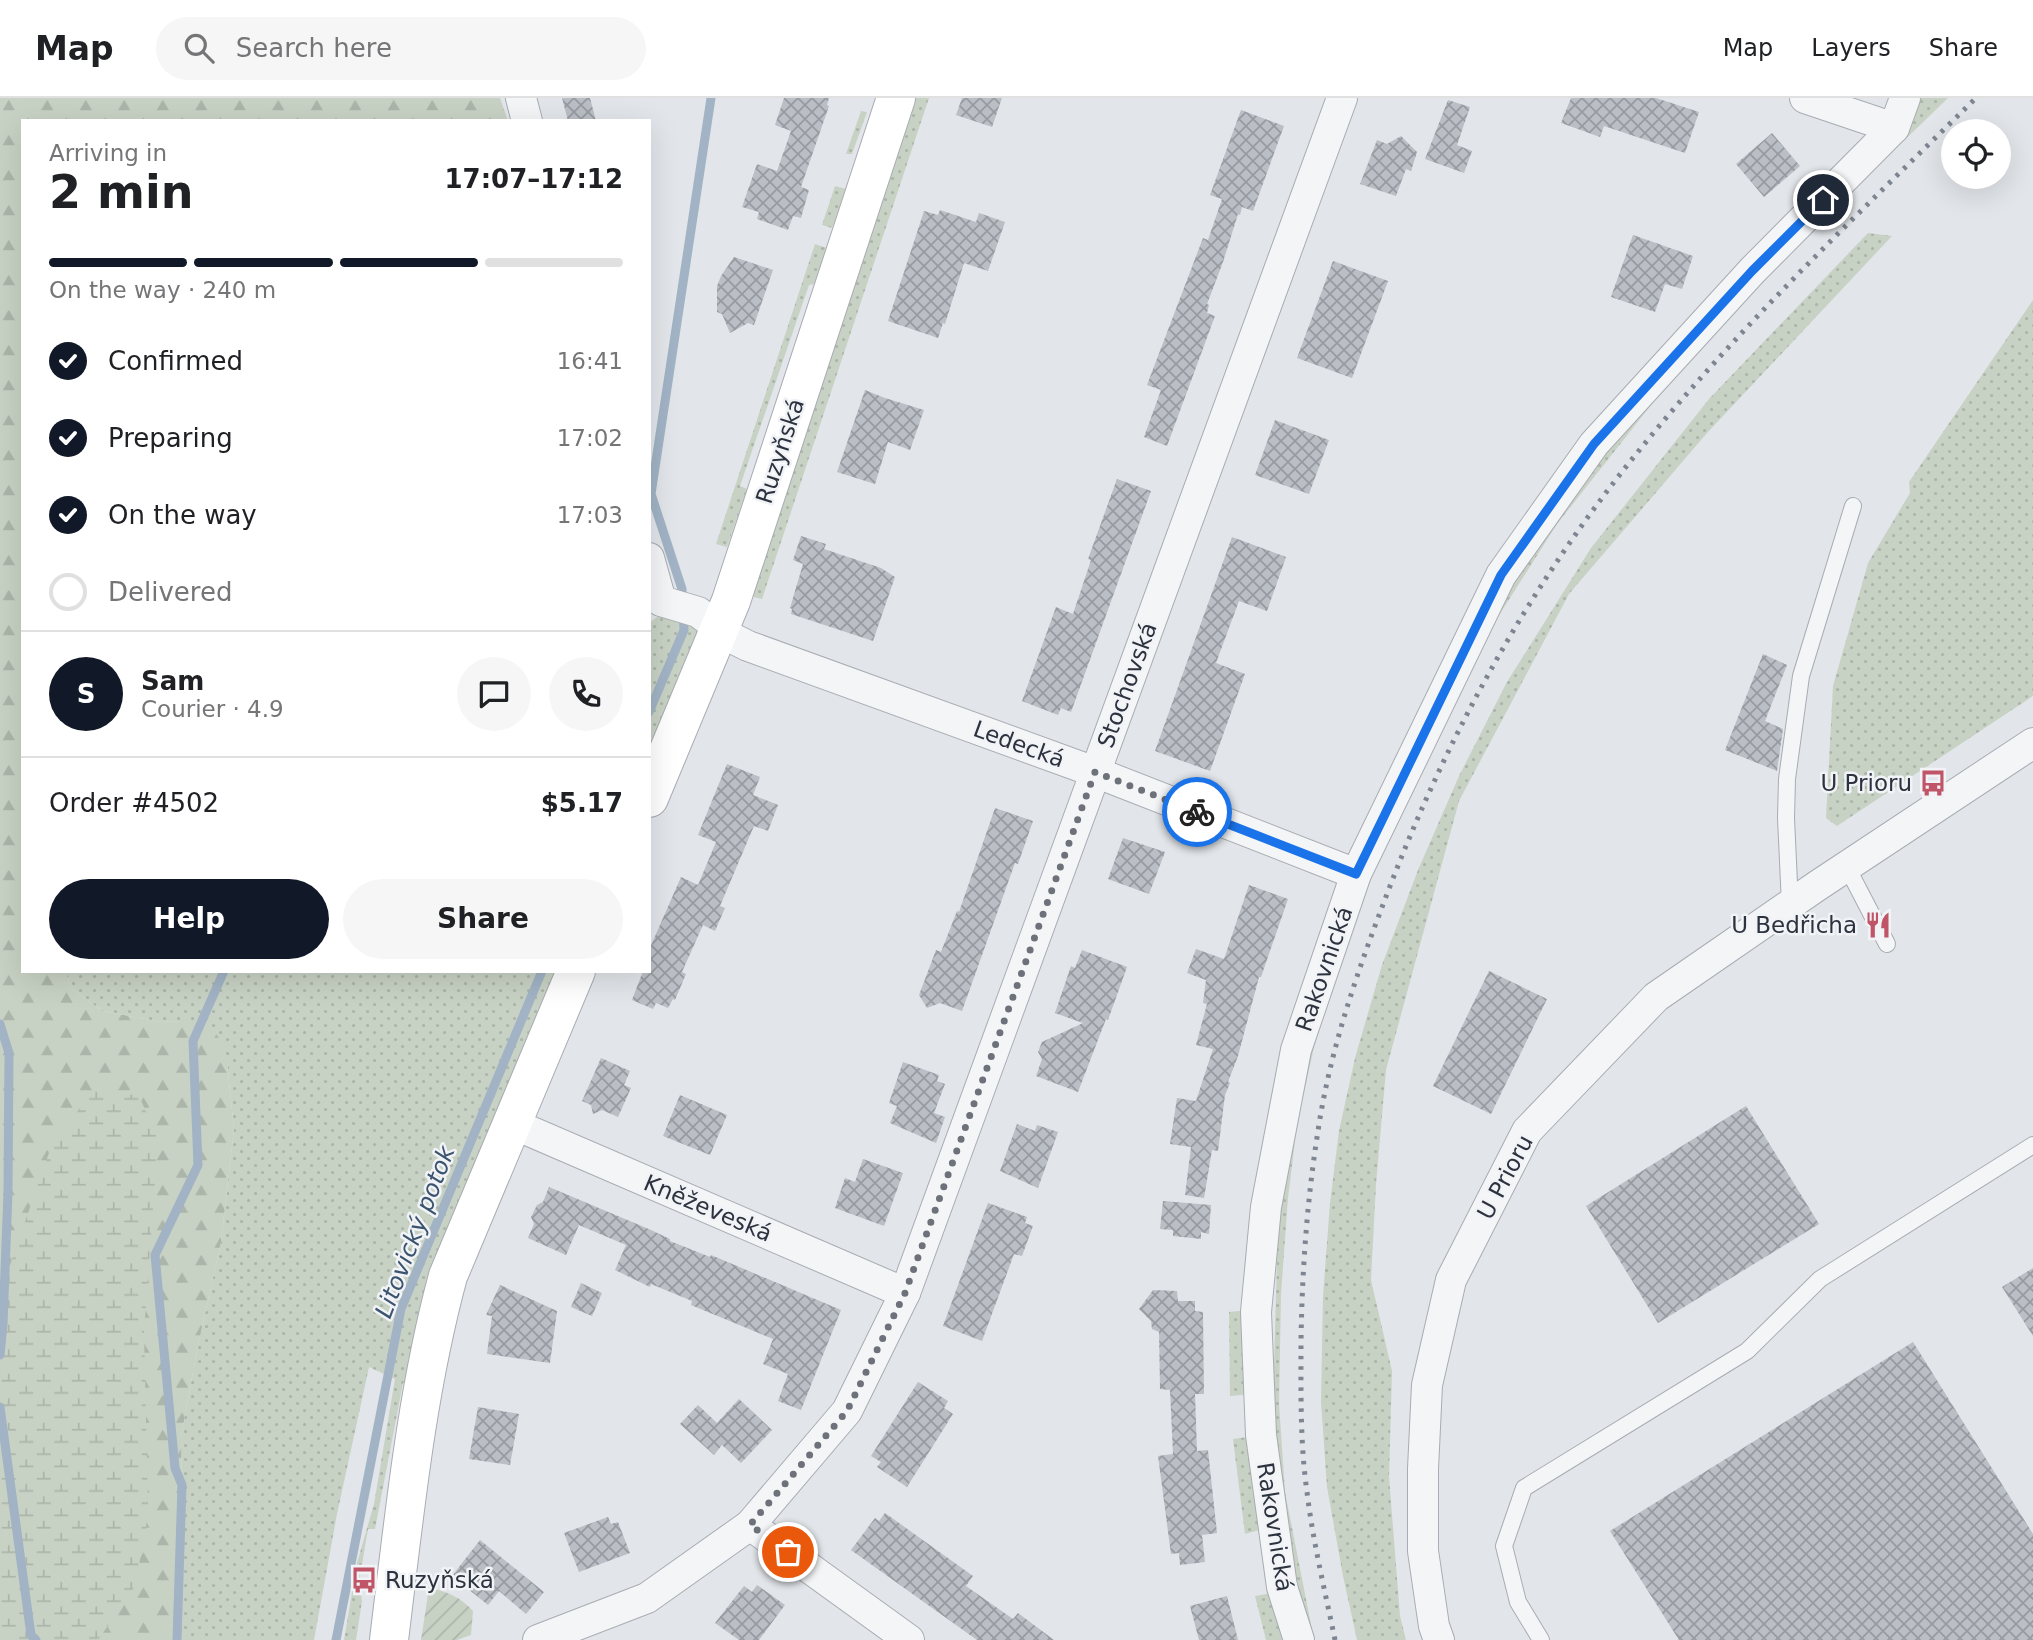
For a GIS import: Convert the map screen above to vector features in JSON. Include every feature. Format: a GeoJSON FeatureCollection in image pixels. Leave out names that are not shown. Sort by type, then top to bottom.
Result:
{"type":"FeatureCollection","features":[{"type":"Feature","properties":{"kind":"street"},"geometry":{"type":"LineString","coordinates":[[521,98],[526,119]]}},
{"type":"Feature","properties":{"kind":"street","name":"Ruzyňská"},"geometry":{"type":"LineString","coordinates":[[651,790],[697,615],[896,98]]}},
{"type":"Feature","properties":{"kind":"street","name":"Stochovská"},"geometry":{"type":"LineString","coordinates":[[538,1640],[647,1598],[750,1525],[847,1411],[905,1293],[1342,98]]}},
{"type":"Feature","properties":{"kind":"street"},"geometry":{"type":"LineString","coordinates":[[1805,98],[1895,128]]}},
{"type":"Feature","properties":{"kind":"street","name":"Rakovnická"},"geometry":{"type":"LineString","coordinates":[[1299,1640],[1282,1587],[1261,1435],[1256,1312],[1266,1207],[1296,1049],[1356,874],[1501,575],[1594,444],[1752,271],[1895,128],[1905,98]]}},
{"type":"Feature","properties":{"kind":"street"},"geometry":{"type":"LineString","coordinates":[[651,565],[661,601],[697,615]]}},
{"type":"Feature","properties":{"kind":"street","name":"Ledecká"},"geometry":{"type":"LineString","coordinates":[[697,615],[748,646],[1095,772],[1187,820],[1356,874]]}},
{"type":"Feature","properties":{"kind":"street","name":"U Prioru"},"geometry":{"type":"LineString","coordinates":[[1438,1640],[1423,1551],[1427,1385],[1451,1280],[1527,1131],[1656,997],[2033,743]]}},
{"type":"Feature","properties":{"kind":"street"},"geometry":{"type":"LineString","coordinates":[[390,1640],[407,1498],[434,1328],[448,1276],[575,973]]}},
{"type":"Feature","properties":{"kind":"street","name":"Kněževeská"},"geometry":{"type":"LineString","coordinates":[[511,1123],[905,1293]]}},
{"type":"Feature","properties":{"kind":"street"},"geometry":{"type":"LineString","coordinates":[[750,1525],[909,1640]]}},
{"type":"Feature","properties":{"kind":"lane"},"geometry":{"type":"LineString","coordinates":[[1790,905],[1787,779],[1801,676],[1853,506]]}},
{"type":"Feature","properties":{"kind":"lane"},"geometry":{"type":"LineString","coordinates":[[1847,867],[1888,944]]}},
{"type":"Feature","properties":{"kind":"lane"},"geometry":{"type":"LineString","coordinates":[[1541,1640],[1518,1602],[1504,1546],[1524,1488],[1747,1351],[1820,1279],[2033,1145]]}},
{"type":"Feature","properties":{"kind":"green space"},"geometry":{"type":"Polygon","coordinates":[[[0,98],[500,98],[507,119],[21,119],[21,973],[66,973],[71,988],[102,1011],[161,1022],[180,1021],[209,1025],[223,1043],[234,1129],[221,1242],[181,1437],[182,1515],[176,1640],[0,1640],[0,98]]]}},
{"type":"Feature","properties":{"kind":"green space"},"geometry":{"type":"Polygon","coordinates":[[[915,98],[929,98],[762,599],[749,596],[915,98]]]}},
{"type":"Feature","properties":{"kind":"green space"},"geometry":{"type":"Polygon","coordinates":[[[1919,98],[1948,98],[1823,219],[1678,371],[1557,524],[1470,661],[1379,854],[1343,952],[1314,1047],[1297,1124],[1288,1198],[1281,1294],[1279,1404],[1285,1492],[1314,1640],[1308,1640],[1278,1494],[1273,1403],[1278,1222],[1314,1028],[1363,878],[1510,579],[1600,455],[1919,98]]]}},
{"type":"Feature","properties":{"kind":"green space"},"geometry":{"type":"Polygon","coordinates":[[[861,111],[867,112],[852,154],[846,154],[861,111]]]}},
{"type":"Feature","properties":{"kind":"green space"},"geometry":{"type":"Polygon","coordinates":[[[835,186],[846,189],[832,228],[822,225],[835,186]]]}},
{"type":"Feature","properties":{"kind":"green space"},"geometry":{"type":"Polygon","coordinates":[[[1868,233],[1892,236],[1707,433],[1569,594],[1459,801],[1386,1070],[1376,1184],[1371,1280],[1392,1371],[1389,1477],[1400,1616],[1406,1640],[1357,1640],[1327,1487],[1321,1402],[1323,1296],[1339,1131],[1355,1058],[1382,965],[1418,870],[1459,776],[1507,682],[1591,548],[1709,399],[1868,233]]]}},
{"type":"Feature","properties":{"kind":"green space"},"geometry":{"type":"Polygon","coordinates":[[[815,244],[827,248],[814,284],[809,285],[740,486],[747,489],[727,547],[716,544],[815,244]]]}},
{"type":"Feature","properties":{"kind":"green space"},"geometry":{"type":"Polygon","coordinates":[[[2033,300],[2033,696],[1837,826],[1826,818],[1833,686],[1868,563],[1910,493],[1909,482],[2033,300]]]}},
{"type":"Feature","properties":{"kind":"green space"},"geometry":{"type":"Polygon","coordinates":[[[661,614],[691,620],[700,634],[651,759],[651,622],[661,614]]]}},
{"type":"Feature","properties":{"kind":"green space"},"geometry":{"type":"Polygon","coordinates":[[[66,973],[559,973],[408,1382],[403,1383],[375,1529],[368,1529],[359,1582],[362,1601],[356,1640],[344,1640],[357,1563],[374,1504],[395,1379],[369,1367],[337,1514],[314,1640],[176,1640],[182,1515],[181,1437],[221,1242],[234,1129],[227,1062],[180,1021],[161,1022],[102,1011],[71,988],[66,973]]]}},
{"type":"Feature","properties":{"kind":"green space"},"geometry":{"type":"Polygon","coordinates":[[[94,1088],[139,1096],[158,1139],[144,1332],[148,1506],[145,1538],[133,1590],[98,1640],[0,1640],[0,1294],[50,1150],[94,1088]]]}},
{"type":"Feature","properties":{"kind":"green space"},"geometry":{"type":"Polygon","coordinates":[[[1250,1310],[1251,1394],[1230,1396],[1229,1312],[1250,1310]]]}},
{"type":"Feature","properties":{"kind":"green space"},"geometry":{"type":"Polygon","coordinates":[[[1255,1436],[1266,1528],[1245,1534],[1233,1439],[1255,1436]]]}},
{"type":"Feature","properties":{"kind":"green space"},"geometry":{"type":"Polygon","coordinates":[[[429,1588],[453,1595],[473,1611],[471,1635],[457,1640],[421,1640],[429,1588]]]}},
{"type":"Feature","properties":{"kind":"green space"},"geometry":{"type":"Polygon","coordinates":[[[1277,1592],[1288,1640],[1266,1640],[1255,1596],[1277,1592]]]}},
{"type":"Feature","properties":{"kind":"building"},"geometry":{"type":"Polygon","coordinates":[[[562,98],[590,98],[595,119],[567,119],[562,98]]]}},
{"type":"Feature","properties":{"kind":"building"},"geometry":{"type":"Polygon","coordinates":[[[784,98],[829,98],[829,106],[801,187],[809,190],[801,218],[793,216],[788,230],[757,219],[759,212],[742,207],[757,164],[777,171],[791,131],[775,125],[784,98]]]}},
{"type":"Feature","properties":{"kind":"building"},"geometry":{"type":"Polygon","coordinates":[[[962,98],[1002,98],[992,127],[956,115],[962,98]]]}},
{"type":"Feature","properties":{"kind":"building"},"geometry":{"type":"Polygon","coordinates":[[[1571,98],[1656,98],[1699,112],[1685,153],[1604,126],[1600,137],[1561,123],[1571,98]]]}},
{"type":"Feature","properties":{"kind":"building"},"geometry":{"type":"Polygon","coordinates":[[[1448,100],[1470,107],[1457,145],[1472,151],[1464,173],[1425,159],[1448,100]]]}},
{"type":"Feature","properties":{"kind":"building"},"geometry":{"type":"Polygon","coordinates":[[[1241,110],[1284,126],[1253,211],[1242,207],[1240,215],[1238,214],[1207,304],[1207,313],[1215,316],[1167,446],[1144,437],[1161,390],[1147,385],[1203,238],[1208,240],[1222,199],[1210,195],[1241,110]]]}},
{"type":"Feature","properties":{"kind":"building"},"geometry":{"type":"Polygon","coordinates":[[[1772,133],[1800,166],[1764,197],[1736,164],[1772,133]]]}},
{"type":"Feature","properties":{"kind":"building"},"geometry":{"type":"Polygon","coordinates":[[[1401,136],[1417,152],[1411,171],[1406,169],[1396,196],[1360,184],[1377,140],[1387,144],[1401,136]]]}},
{"type":"Feature","properties":{"kind":"building"},"geometry":{"type":"Polygon","coordinates":[[[940,210],[976,222],[979,213],[1005,222],[988,271],[964,263],[938,338],[888,321],[924,211],[938,215],[940,210]]]}},
{"type":"Feature","properties":{"kind":"building"},"geometry":{"type":"Polygon","coordinates":[[[1633,235],[1693,256],[1682,289],[1665,284],[1655,312],[1611,297],[1633,235]]]}},
{"type":"Feature","properties":{"kind":"building"},"geometry":{"type":"Polygon","coordinates":[[[734,257],[773,270],[754,325],[748,323],[730,333],[722,314],[717,312],[717,286],[734,257]]]}},
{"type":"Feature","properties":{"kind":"building"},"geometry":{"type":"Polygon","coordinates":[[[1333,261],[1388,281],[1352,378],[1297,358],[1333,261]]]}},
{"type":"Feature","properties":{"kind":"building"},"geometry":{"type":"Polygon","coordinates":[[[865,390],[924,410],[910,450],[888,442],[875,484],[837,472],[865,390]]]}},
{"type":"Feature","properties":{"kind":"building"},"geometry":{"type":"Polygon","coordinates":[[[1275,420],[1329,440],[1309,494],[1255,475],[1275,420]]]}},
{"type":"Feature","properties":{"kind":"building"},"geometry":{"type":"Polygon","coordinates":[[[1117,479],[1151,491],[1071,712],[1061,708],[1058,715],[1022,701],[1056,607],[1073,614],[1091,560],[1088,559],[1117,479]]]}},
{"type":"Feature","properties":{"kind":"building"},"geometry":{"type":"Polygon","coordinates":[[[801,536],[826,544],[824,549],[881,568],[895,577],[873,641],[791,614],[790,608],[803,564],[793,560],[801,536]]]}},
{"type":"Feature","properties":{"kind":"building"},"geometry":{"type":"Polygon","coordinates":[[[1232,537],[1286,557],[1267,611],[1239,601],[1216,663],[1245,674],[1210,771],[1155,751],[1232,537]]]}},
{"type":"Feature","properties":{"kind":"building"},"geometry":{"type":"Polygon","coordinates":[[[1763,654],[1787,665],[1765,721],[1783,729],[1777,771],[1725,750],[1763,654]]]}},
{"type":"Feature","properties":{"kind":"building"},"geometry":{"type":"Polygon","coordinates":[[[727,764],[760,777],[753,795],[778,805],[768,831],[754,826],[720,906],[725,908],[715,931],[703,925],[682,972],[686,974],[675,1000],[673,999],[668,1008],[656,1003],[653,1009],[632,1000],[642,973],[651,973],[651,945],[681,877],[698,885],[716,842],[698,835],[727,764]]]}},
{"type":"Feature","properties":{"kind":"building"},"geometry":{"type":"Polygon","coordinates":[[[995,808],[1033,821],[1018,864],[1015,863],[962,1011],[940,1003],[927,1008],[919,995],[936,950],[941,952],[957,911],[959,912],[995,808]]]}},
{"type":"Feature","properties":{"kind":"building"},"geometry":{"type":"Polygon","coordinates":[[[1123,838],[1165,852],[1149,894],[1108,879],[1123,838]]]}},
{"type":"Feature","properties":{"kind":"building"},"geometry":{"type":"Polygon","coordinates":[[[1249,885],[1288,899],[1259,977],[1238,1056],[1228,1082],[1230,1083],[1225,1095],[1218,1151],[1212,1150],[1204,1198],[1185,1195],[1191,1147],[1170,1144],[1177,1098],[1196,1101],[1213,1049],[1196,1045],[1207,1004],[1203,1003],[1206,980],[1187,973],[1196,949],[1224,959],[1249,885]]]}},
{"type":"Feature","properties":{"kind":"building"},"geometry":{"type":"Polygon","coordinates":[[[1082,950],[1127,967],[1078,1092],[1036,1076],[1042,1059],[1038,1052],[1042,1042],[1083,1023],[1055,1013],[1071,966],[1075,968],[1082,950]]]}},
{"type":"Feature","properties":{"kind":"building"},"geometry":{"type":"Polygon","coordinates":[[[1489,971],[1547,999],[1491,1114],[1433,1086],[1489,971]]]}},
{"type":"Feature","properties":{"kind":"building"},"geometry":{"type":"Polygon","coordinates":[[[601,1058],[630,1071],[624,1085],[631,1088],[618,1117],[602,1110],[593,1114],[591,1105],[582,1101],[601,1058]]]}},
{"type":"Feature","properties":{"kind":"building"},"geometry":{"type":"Polygon","coordinates":[[[903,1062],[939,1075],[937,1081],[945,1084],[934,1113],[945,1117],[936,1143],[890,1123],[897,1106],[889,1103],[903,1062]]]}},
{"type":"Feature","properties":{"kind":"building"},"geometry":{"type":"Polygon","coordinates":[[[680,1095],[727,1115],[710,1155],[663,1136],[680,1095]]]}},
{"type":"Feature","properties":{"kind":"building"},"geometry":{"type":"Polygon","coordinates":[[[1746,1106],[1819,1224],[1658,1323],[1586,1206],[1746,1106]]]}},
{"type":"Feature","properties":{"kind":"building"},"geometry":{"type":"Polygon","coordinates":[[[1017,1124],[1035,1131],[1037,1125],[1058,1132],[1038,1188],[1000,1171],[1017,1124]]]}},
{"type":"Feature","properties":{"kind":"building"},"geometry":{"type":"Polygon","coordinates":[[[863,1159],[903,1173],[884,1226],[835,1208],[845,1178],[855,1182],[863,1159]]]}},
{"type":"Feature","properties":{"kind":"building"},"geometry":{"type":"Polygon","coordinates":[[[549,1187],[651,1230],[670,1241],[710,1257],[711,1255],[841,1310],[801,1410],[778,1401],[788,1374],[763,1364],[773,1339],[691,1305],[692,1301],[651,1284],[650,1287],[615,1270],[626,1245],[579,1225],[566,1255],[528,1238],[534,1224],[531,1217],[537,1205],[543,1202],[549,1187]]]}},
{"type":"Feature","properties":{"kind":"building"},"geometry":{"type":"Polygon","coordinates":[[[1163,1201],[1211,1205],[1209,1234],[1201,1232],[1201,1239],[1173,1236],[1173,1230],[1160,1229],[1163,1201]]]}},
{"type":"Feature","properties":{"kind":"building"},"geometry":{"type":"Polygon","coordinates":[[[988,1203],[1027,1217],[1025,1223],[1033,1226],[1022,1256],[1014,1254],[982,1341],[943,1326],[988,1203]]]}},
{"type":"Feature","properties":{"kind":"building"},"geometry":{"type":"Polygon","coordinates":[[[2033,1268],[2033,1336],[2002,1287],[2033,1268]]]}},
{"type":"Feature","properties":{"kind":"building"},"geometry":{"type":"Polygon","coordinates":[[[581,1283],[602,1293],[592,1316],[571,1307],[581,1283]]]}},
{"type":"Feature","properties":{"kind":"building"},"geometry":{"type":"Polygon","coordinates":[[[500,1285],[557,1311],[550,1363],[487,1354],[492,1316],[486,1315],[500,1285]]]}},
{"type":"Feature","properties":{"kind":"building"},"geometry":{"type":"Polygon","coordinates":[[[1153,1290],[1177,1291],[1178,1301],[1195,1301],[1195,1311],[1203,1312],[1204,1394],[1195,1394],[1197,1451],[1208,1450],[1217,1533],[1202,1535],[1205,1562],[1180,1565],[1179,1553],[1171,1554],[1158,1456],[1173,1454],[1170,1390],[1160,1389],[1159,1332],[1152,1329],[1151,1321],[1139,1309],[1153,1290]]]}},
{"type":"Feature","properties":{"kind":"building"},"geometry":{"type":"Polygon","coordinates":[[[1913,1342],[2033,1534],[2033,1640],[1679,1640],[1610,1531],[1913,1342]]]}},
{"type":"Feature","properties":{"kind":"building"},"geometry":{"type":"Polygon","coordinates":[[[918,1382],[948,1401],[944,1408],[953,1414],[907,1487],[877,1467],[881,1462],[871,1456],[918,1382]]]}},
{"type":"Feature","properties":{"kind":"building"},"geometry":{"type":"Polygon","coordinates":[[[739,1399],[772,1430],[741,1463],[722,1445],[714,1455],[680,1424],[698,1405],[717,1423],[739,1399]]]}},
{"type":"Feature","properties":{"kind":"building"},"geometry":{"type":"Polygon","coordinates":[[[478,1407],[519,1414],[510,1465],[469,1459],[478,1407]]]}},
{"type":"Feature","properties":{"kind":"building"},"geometry":{"type":"Polygon","coordinates":[[[885,1513],[973,1576],[966,1586],[1013,1619],[1018,1613],[1054,1640],[977,1640],[851,1550],[875,1518],[879,1521],[885,1513]]]}},
{"type":"Feature","properties":{"kind":"building"},"geometry":{"type":"Polygon","coordinates":[[[608,1517],[611,1524],[618,1522],[630,1553],[579,1572],[564,1533],[608,1517]]]}},
{"type":"Feature","properties":{"kind":"building"},"geometry":{"type":"Polygon","coordinates":[[[480,1540],[544,1592],[526,1614],[499,1591],[488,1605],[452,1576],[480,1540]]]}},
{"type":"Feature","properties":{"kind":"building"},"geometry":{"type":"Polygon","coordinates":[[[757,1585],[785,1605],[759,1640],[739,1640],[715,1623],[744,1586],[752,1592],[757,1585]]]}},
{"type":"Feature","properties":{"kind":"building"},"geometry":{"type":"Polygon","coordinates":[[[1227,1596],[1238,1640],[1199,1640],[1190,1606],[1227,1596]]]}},
{"type":"Feature","properties":{"kind":"waterway","name":"Litovický potok"},"geometry":{"type":"LineString","coordinates":[[651,494],[711,98]]}},
{"type":"Feature","properties":{"kind":"waterway","name":"Litovický potok"},"geometry":{"type":"LineString","coordinates":[[651,494],[682,589],[684,630],[651,707]]}},
{"type":"Feature","properties":{"kind":"waterway"},"geometry":{"type":"LineString","coordinates":[[177,1640],[182,1485],[175,1468],[155,1255],[198,1165],[193,1041],[223,973]]}},
{"type":"Feature","properties":{"kind":"waterway","name":"Litovický potok"},"geometry":{"type":"LineString","coordinates":[[336,1640],[401,1309],[541,973]]}},
{"type":"Feature","properties":{"kind":"waterway"},"geometry":{"type":"LineString","coordinates":[[0,1024],[9,1053],[8,1192],[0,1355]]}},
{"type":"Feature","properties":{"kind":"waterway"},"geometry":{"type":"LineString","coordinates":[[0,1407],[31,1635],[36,1640]]}},
{"type":"Feature","properties":{"kind":"railway"},"geometry":{"type":"LineString","coordinates":[[1335,1640],[1312,1529],[1303,1455],[1301,1342],[1308,1210],[1323,1103],[1336,1047],[1361,964],[1404,850],[1457,734],[1487,677],[1553,567],[1590,514],[1669,414],[1753,321],[1976,98]]}},
{"type":"Feature","properties":{"kind":"way so far"},"geometry":{"type":"LineString","coordinates":[[788,1552],[750,1525],[847,1411],[905,1293],[1095,772],[1197,812]]}},
{"type":"Feature","properties":{"kind":"place","name":"U Prioru"},"geometry":{"type":"Point","coordinates":[1933,783]}},
{"type":"Feature","properties":{"kind":"place","name":"U Bedřicha"},"geometry":{"type":"Point","coordinates":[1878,925]}},
{"type":"Feature","properties":{"kind":"place","name":"Ruzyňská"},"geometry":{"type":"Point","coordinates":[364,1580]}},
{"type":"Feature","properties":{"kind":"route"},"geometry":{"type":"LineString","coordinates":[[1197,812],[1356,874],[1501,575],[1594,444],[1752,271],[1823,200]]}}]}
